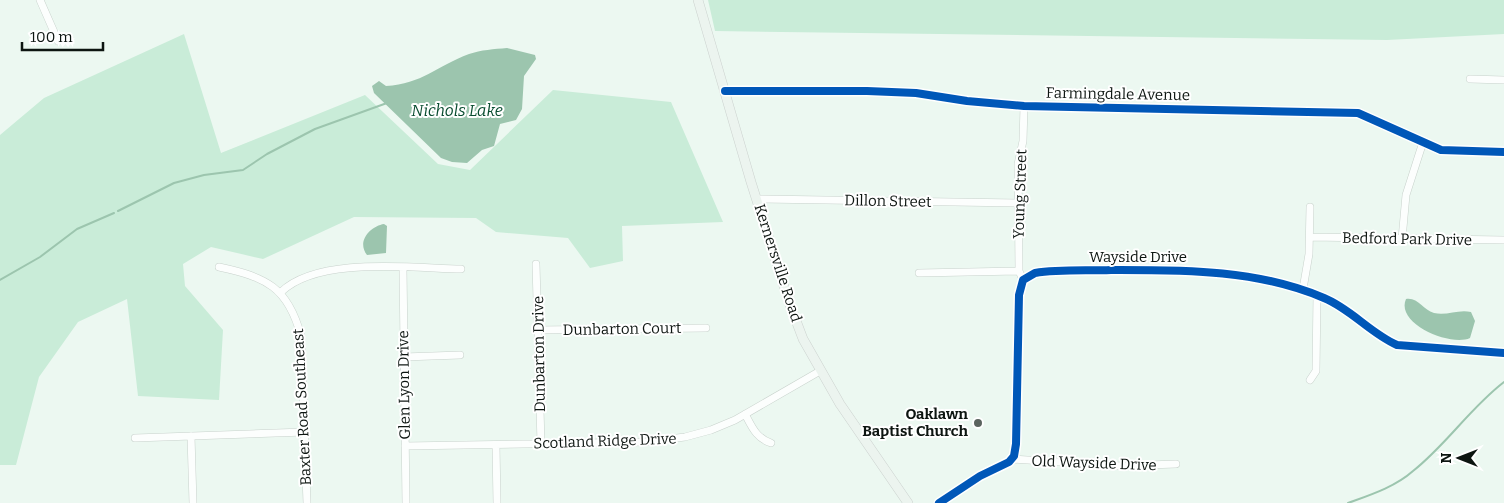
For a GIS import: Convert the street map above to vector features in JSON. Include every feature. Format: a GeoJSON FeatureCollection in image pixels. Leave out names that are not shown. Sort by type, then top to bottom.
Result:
{"type":"FeatureCollection","features":[{"type":"Feature","properties":{"kind":"main road","name":"Kernersville Road"},"geometry":{"type":"LineString","coordinates":[[698,0],[757,199],[789,302],[803,339],[820,371],[908,503]]}},
{"type":"Feature","properties":{"kind":"street"},"geometry":{"type":"LineString","coordinates":[[40,0],[58,41]]}},
{"type":"Feature","properties":{"kind":"street"},"geometry":{"type":"LineString","coordinates":[[1470,79],[1504,80]]}},
{"type":"Feature","properties":{"kind":"street","name":"Farmingdale Avenue"},"geometry":{"type":"LineString","coordinates":[[725,91],[899,92],[991,104],[1024,106],[1358,113],[1423,142],[1452,151],[1504,152]]}},
{"type":"Feature","properties":{"kind":"street","name":"Young Street"},"geometry":{"type":"LineString","coordinates":[[1024,106],[1022,141],[1018,164],[1019,271],[1024,280]]}},
{"type":"Feature","properties":{"kind":"street"},"geometry":{"type":"LineString","coordinates":[[1402,238],[1406,195],[1414,163],[1423,142]]}},
{"type":"Feature","properties":{"kind":"street","name":"Dillon Street"},"geometry":{"type":"LineString","coordinates":[[757,199],[1018,203]]}},
{"type":"Feature","properties":{"kind":"street"},"geometry":{"type":"LineString","coordinates":[[1303,289],[1310,237],[1310,207]]}},
{"type":"Feature","properties":{"kind":"street","name":"Bedford Park Drive"},"geometry":{"type":"LineString","coordinates":[[1310,237],[1504,240]]}},
{"type":"Feature","properties":{"kind":"street","name":"Dunbarton Drive"},"geometry":{"type":"LineString","coordinates":[[536,264],[541,444]]}},
{"type":"Feature","properties":{"kind":"street"},"geometry":{"type":"LineString","coordinates":[[220,267],[249,274],[281,292],[310,276],[354,267],[460,269]]}},
{"type":"Feature","properties":{"kind":"street","name":"Glen Lyon Drive"},"geometry":{"type":"LineString","coordinates":[[403,268],[406,503]]}},
{"type":"Feature","properties":{"kind":"street","name":"Wayside Drive"},"geometry":{"type":"LineString","coordinates":[[1024,280],[1035,273],[1049,271],[1193,270],[1242,275],[1303,289],[1317,295],[1339,305],[1381,337],[1397,345],[1504,353]]}},
{"type":"Feature","properties":{"kind":"street"},"geometry":{"type":"LineString","coordinates":[[919,273],[1019,271]]}},
{"type":"Feature","properties":{"kind":"street"},"geometry":{"type":"LineString","coordinates":[[939,503],[980,476],[1012,459],[1016,444],[1018,301],[1024,280]]}},
{"type":"Feature","properties":{"kind":"street","name":"Baxter Road Southeast"},"geometry":{"type":"LineString","coordinates":[[281,292],[296,318],[301,336],[306,503]]}},
{"type":"Feature","properties":{"kind":"street"},"geometry":{"type":"LineString","coordinates":[[1310,380],[1316,371],[1317,295]]}},
{"type":"Feature","properties":{"kind":"street","name":"Dunbarton Court"},"geometry":{"type":"LineString","coordinates":[[538,330],[706,328]]}},
{"type":"Feature","properties":{"kind":"street"},"geometry":{"type":"LineString","coordinates":[[404,357],[460,355]]}},
{"type":"Feature","properties":{"kind":"street","name":"Scotland Ridge Drive"},"geometry":{"type":"LineString","coordinates":[[405,446],[672,440],[711,430],[745,414],[820,371]]}},
{"type":"Feature","properties":{"kind":"street"},"geometry":{"type":"LineString","coordinates":[[745,414],[757,435],[762,440],[771,443]]}},
{"type":"Feature","properties":{"kind":"street"},"geometry":{"type":"LineString","coordinates":[[135,438],[305,432]]}},
{"type":"Feature","properties":{"kind":"street"},"geometry":{"type":"LineString","coordinates":[[191,436],[193,503]]}},
{"type":"Feature","properties":{"kind":"street"},"geometry":{"type":"LineString","coordinates":[[496,445],[497,503]]}},
{"type":"Feature","properties":{"kind":"street","name":"Old Wayside Drive"},"geometry":{"type":"LineString","coordinates":[[1012,459],[1121,466],[1176,464]]}},
{"type":"Feature","properties":{"kind":"shaded area"},"geometry":{"type":"Polygon","coordinates":[[[708,0],[1504,0],[1504,34],[1387,40],[715,31],[708,0]]]}},
{"type":"Feature","properties":{"kind":"shaded area"},"geometry":{"type":"Polygon","coordinates":[[[184,34],[221,153],[365,95],[438,164],[470,170],[553,90],[671,102],[723,222],[622,226],[623,261],[590,268],[568,238],[496,232],[476,218],[354,217],[263,259],[211,247],[183,264],[185,286],[223,330],[219,400],[138,396],[127,299],[78,322],[39,377],[16,465],[0,465],[0,135],[44,98],[184,34]]]}},
{"type":"Feature","properties":{"kind":"water","name":"Nichols Lake"},"geometry":{"type":"Polygon","coordinates":[[[507,48],[535,55],[536,59],[524,76],[522,109],[516,120],[500,124],[494,146],[482,150],[467,163],[452,162],[441,158],[374,93],[372,86],[379,81],[386,86],[399,85],[420,78],[469,54],[507,48]]]}},
{"type":"Feature","properties":{"kind":"water"},"geometry":{"type":"Polygon","coordinates":[[[384,224],[387,226],[386,253],[367,255],[363,245],[366,235],[374,228],[384,224]]]}},
{"type":"Feature","properties":{"kind":"water"},"geometry":{"type":"Polygon","coordinates":[[[1406,299],[1414,300],[1434,313],[1471,312],[1475,321],[1470,338],[1461,340],[1450,339],[1438,336],[1416,325],[1409,317],[1405,308],[1406,299]]]}},
{"type":"Feature","properties":{"kind":"waterway"},"geometry":{"type":"LineString","coordinates":[[118,211],[174,183],[204,175],[243,170],[267,154],[315,129],[387,103]]}},
{"type":"Feature","properties":{"kind":"waterway"},"geometry":{"type":"LineString","coordinates":[[0,280],[40,257],[77,229],[114,213]]}},
{"type":"Feature","properties":{"kind":"waterway"},"geometry":{"type":"LineString","coordinates":[[1348,503],[1382,490],[1406,477],[1437,449],[1480,403],[1504,382]]}},
{"type":"Feature","properties":{"kind":"cycle path"},"geometry":{"type":"LineString","coordinates":[[725,91],[867,91],[916,93],[967,101],[1024,106],[1358,113],[1441,150],[1504,152]]}},
{"type":"Feature","properties":{"kind":"cycle path"},"geometry":{"type":"LineString","coordinates":[[939,503],[980,476],[1009,462],[1014,456],[1016,444],[1019,295],[1023,280],[1035,273],[1165,270],[1246,276],[1298,288],[1324,298],[1343,308],[1378,334],[1397,345],[1504,353]]}},
{"type":"Feature","properties":{"kind":"place","name":"Oaklawn Baptist Church"},"geometry":{"type":"Point","coordinates":[978,423]}}]}
